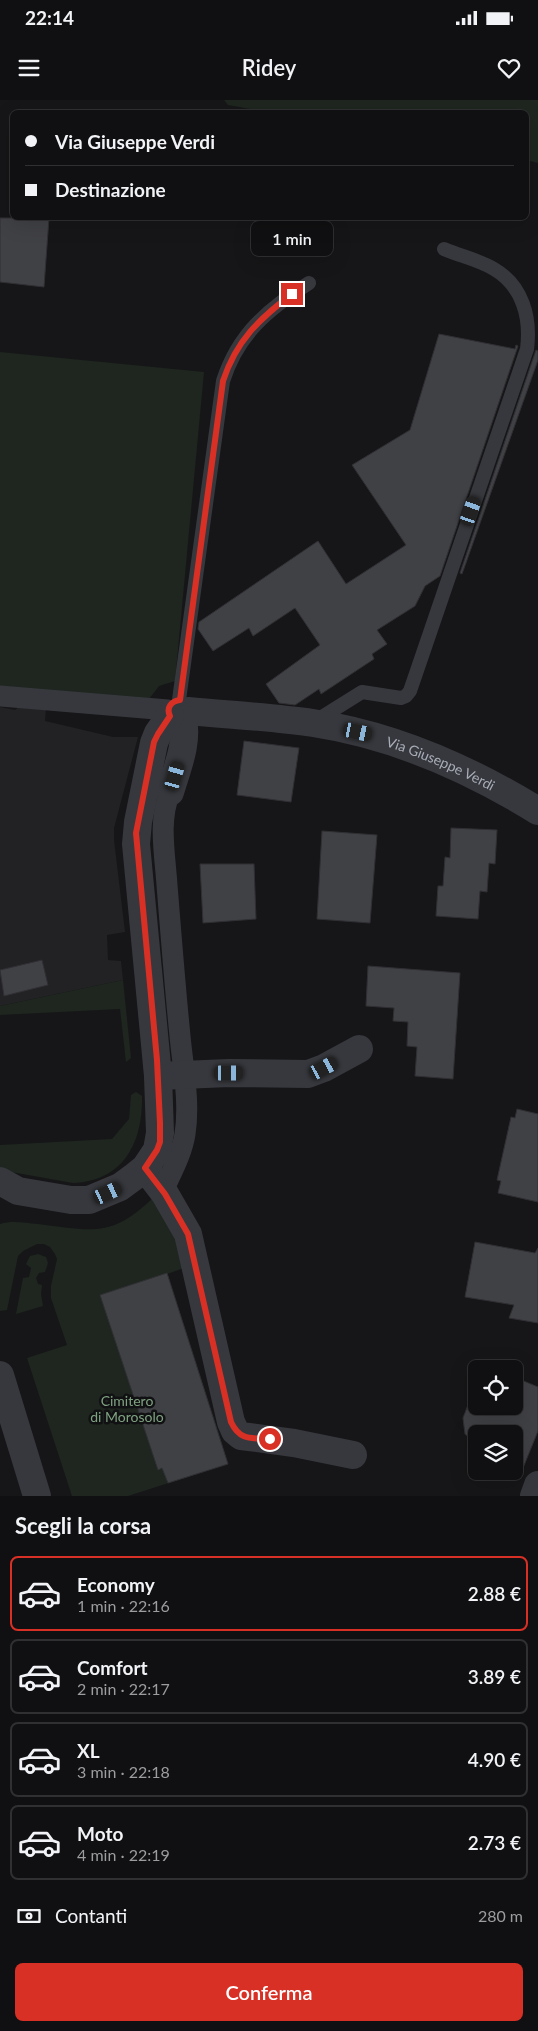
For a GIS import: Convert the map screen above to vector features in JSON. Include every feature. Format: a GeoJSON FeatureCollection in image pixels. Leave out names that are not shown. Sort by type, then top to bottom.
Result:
{"type":"FeatureCollection","features":[{"type":"Feature","properties":{"kind":"street","name":"Via Giuseppe Verdi"},"geometry":{"type":"LineString","coordinates":[[0,696],[313,723],[373,736],[430,757],[499,787],[538,811]]}},
{"type":"Feature","properties":{"kind":"street"},"geometry":{"type":"LineString","coordinates":[[6,1190],[71,1200],[89,1200],[120,1187],[145,1168],[160,1142],[171,1076],[172,957],[163,810],[184,745],[185,730],[178,711],[158,734],[154,742],[136,833],[171,1076],[186,1093],[184,1135],[180,1152],[163,1191]]}},
{"type":"Feature","properties":{"kind":"street"},"geometry":{"type":"LineString","coordinates":[[171,1076],[229,1073],[308,1074],[360,1050]]}},
{"type":"Feature","properties":{"kind":"street"},"geometry":{"type":"LineString","coordinates":[[145,1168],[163,1191],[188,1234],[231,1422],[235,1431],[241,1436],[294,1443],[353,1455]]}},
{"type":"Feature","properties":{"kind":"street"},"geometry":{"type":"LineString","coordinates":[[0,1375],[37,1496]]}},
{"type":"Feature","properties":{"kind":"street"},"geometry":{"type":"LineString","coordinates":[[534,1496],[538,1485]]}},
{"type":"Feature","properties":{"kind":"lane"},"geometry":{"type":"LineString","coordinates":[[313,723],[362,692],[402,698],[410,691],[527,349],[529,332],[526,310],[517,290],[507,278],[493,268],[444,249]]}},
{"type":"Feature","properties":{"kind":"lane"},"geometry":{"type":"LineString","coordinates":[[178,711],[220,397],[226,374],[239,346],[254,325],[271,310],[308,284]]}},
{"type":"Feature","properties":{"kind":"shaded area"},"geometry":{"type":"Polygon","coordinates":[[[20,706],[46,708],[45,721],[113,737],[138,737],[114,828],[125,932],[107,935],[108,960],[121,961],[123,980],[0,1006],[0,707],[15,710],[20,706]]]}},
{"type":"Feature","properties":{"kind":"green space"},"geometry":{"type":"Polygon","coordinates":[[[224,100],[538,100],[538,163],[529,161],[529,110],[256,110],[228,105],[224,100]]]}},
{"type":"Feature","properties":{"kind":"green space"},"geometry":{"type":"Polygon","coordinates":[[[0,352],[204,372],[175,681],[159,686],[149,699],[0,686],[0,352]]]}},
{"type":"Feature","properties":{"kind":"green space"},"geometry":{"type":"Polygon","coordinates":[[[123,980],[131,1058],[126,1062],[120,1009],[0,1015],[0,1006],[123,980]]]}},
{"type":"Feature","properties":{"kind":"green space"},"geometry":{"type":"Polygon","coordinates":[[[136,1092],[142,1096],[139,1129],[134,1143],[118,1167],[105,1175],[91,1181],[73,1183],[0,1170],[0,1145],[112,1139],[129,1119],[131,1095],[136,1092]]]}},
{"type":"Feature","properties":{"kind":"green space","name":"Cimitero di Morosolo"},"geometry":{"type":"Polygon","coordinates":[[[155,1196],[159,1200],[187,1267],[167,1274],[228,1464],[128,1496],[72,1496],[27,1358],[67,1345],[51,1298],[51,1286],[57,1259],[50,1247],[44,1244],[37,1244],[23,1251],[18,1256],[7,1310],[0,1311],[0,1224],[19,1222],[74,1228],[101,1228],[114,1225],[126,1219],[140,1210],[155,1196]]]}},
{"type":"Feature","properties":{"kind":"green space"},"geometry":{"type":"Polygon","coordinates":[[[38,1254],[46,1257],[48,1263],[45,1272],[39,1273],[36,1278],[38,1284],[42,1285],[43,1306],[16,1314],[23,1278],[29,1277],[31,1268],[26,1264],[30,1256],[38,1254]]]}},
{"type":"Feature","properties":{"kind":"building"},"geometry":{"type":"Polygon","coordinates":[[[0,218],[10,218],[10,220],[49,220],[44,287],[0,282],[0,218]]]}},
{"type":"Feature","properties":{"kind":"building"},"geometry":{"type":"Polygon","coordinates":[[[439,334],[515,349],[516,345],[518,346],[440,576],[425,586],[415,606],[377,630],[387,644],[372,654],[374,659],[321,694],[319,689],[295,705],[279,703],[266,684],[320,645],[295,608],[253,636],[249,628],[213,651],[198,629],[199,622],[318,541],[346,584],[406,545],[352,465],[410,430],[439,334]]]}},
{"type":"Feature","properties":{"kind":"building"},"geometry":{"type":"Polygon","coordinates":[[[536,350],[538,351],[538,360],[462,574],[460,573],[536,350]]]}},
{"type":"Feature","properties":{"kind":"building"},"geometry":{"type":"Polygon","coordinates":[[[244,741],[299,748],[291,802],[237,795],[244,741]]]}},
{"type":"Feature","properties":{"kind":"building"},"geometry":{"type":"Polygon","coordinates":[[[451,828],[497,830],[495,864],[489,863],[487,892],[480,891],[478,919],[436,916],[438,886],[443,886],[445,857],[450,858],[451,828]]]}},
{"type":"Feature","properties":{"kind":"building"},"geometry":{"type":"Polygon","coordinates":[[[322,831],[377,835],[370,923],[317,919],[322,831]]]}},
{"type":"Feature","properties":{"kind":"building"},"geometry":{"type":"Polygon","coordinates":[[[200,864],[254,864],[256,919],[203,923],[200,864]]]}},
{"type":"Feature","properties":{"kind":"building"},"geometry":{"type":"Polygon","coordinates":[[[42,960],[48,985],[4,996],[0,970],[42,960]]]}},
{"type":"Feature","properties":{"kind":"building"},"geometry":{"type":"Polygon","coordinates":[[[368,966],[460,973],[453,1079],[415,1076],[417,1047],[407,1046],[408,1022],[393,1021],[394,1008],[366,1006],[368,966]]]}},
{"type":"Feature","properties":{"kind":"building"},"geometry":{"type":"Polygon","coordinates":[[[517,1109],[538,1114],[538,1202],[498,1193],[501,1181],[497,1180],[511,1117],[515,1118],[517,1109]]]}},
{"type":"Feature","properties":{"kind":"building"},"geometry":{"type":"Polygon","coordinates":[[[475,1242],[535,1253],[538,1248],[538,1323],[509,1318],[514,1305],[465,1297],[475,1242]]]}},
{"type":"Feature","properties":{"kind":"building"},"geometry":{"type":"Polygon","coordinates":[[[167,1273],[228,1464],[168,1483],[162,1468],[158,1470],[100,1295],[167,1273]]]}},
{"type":"Feature","properties":{"kind":"building"},"geometry":{"type":"Polygon","coordinates":[[[523,1381],[538,1387],[538,1431],[523,1468],[523,1425],[468,1425],[468,1436],[465,1434],[463,1418],[468,1405],[468,1415],[523,1415],[523,1381]]]}},
{"type":"Feature","properties":{"kind":"route"},"geometry":{"type":"LineString","coordinates":[[270,1439],[241,1436],[235,1431],[231,1422],[188,1234],[180,1217],[145,1168],[152,1159],[160,1142],[160,1123],[157,1060],[136,833],[154,742],[170,716],[169,706],[176,700],[180,700],[223,381],[239,346],[254,325],[292,294]]}}]}
